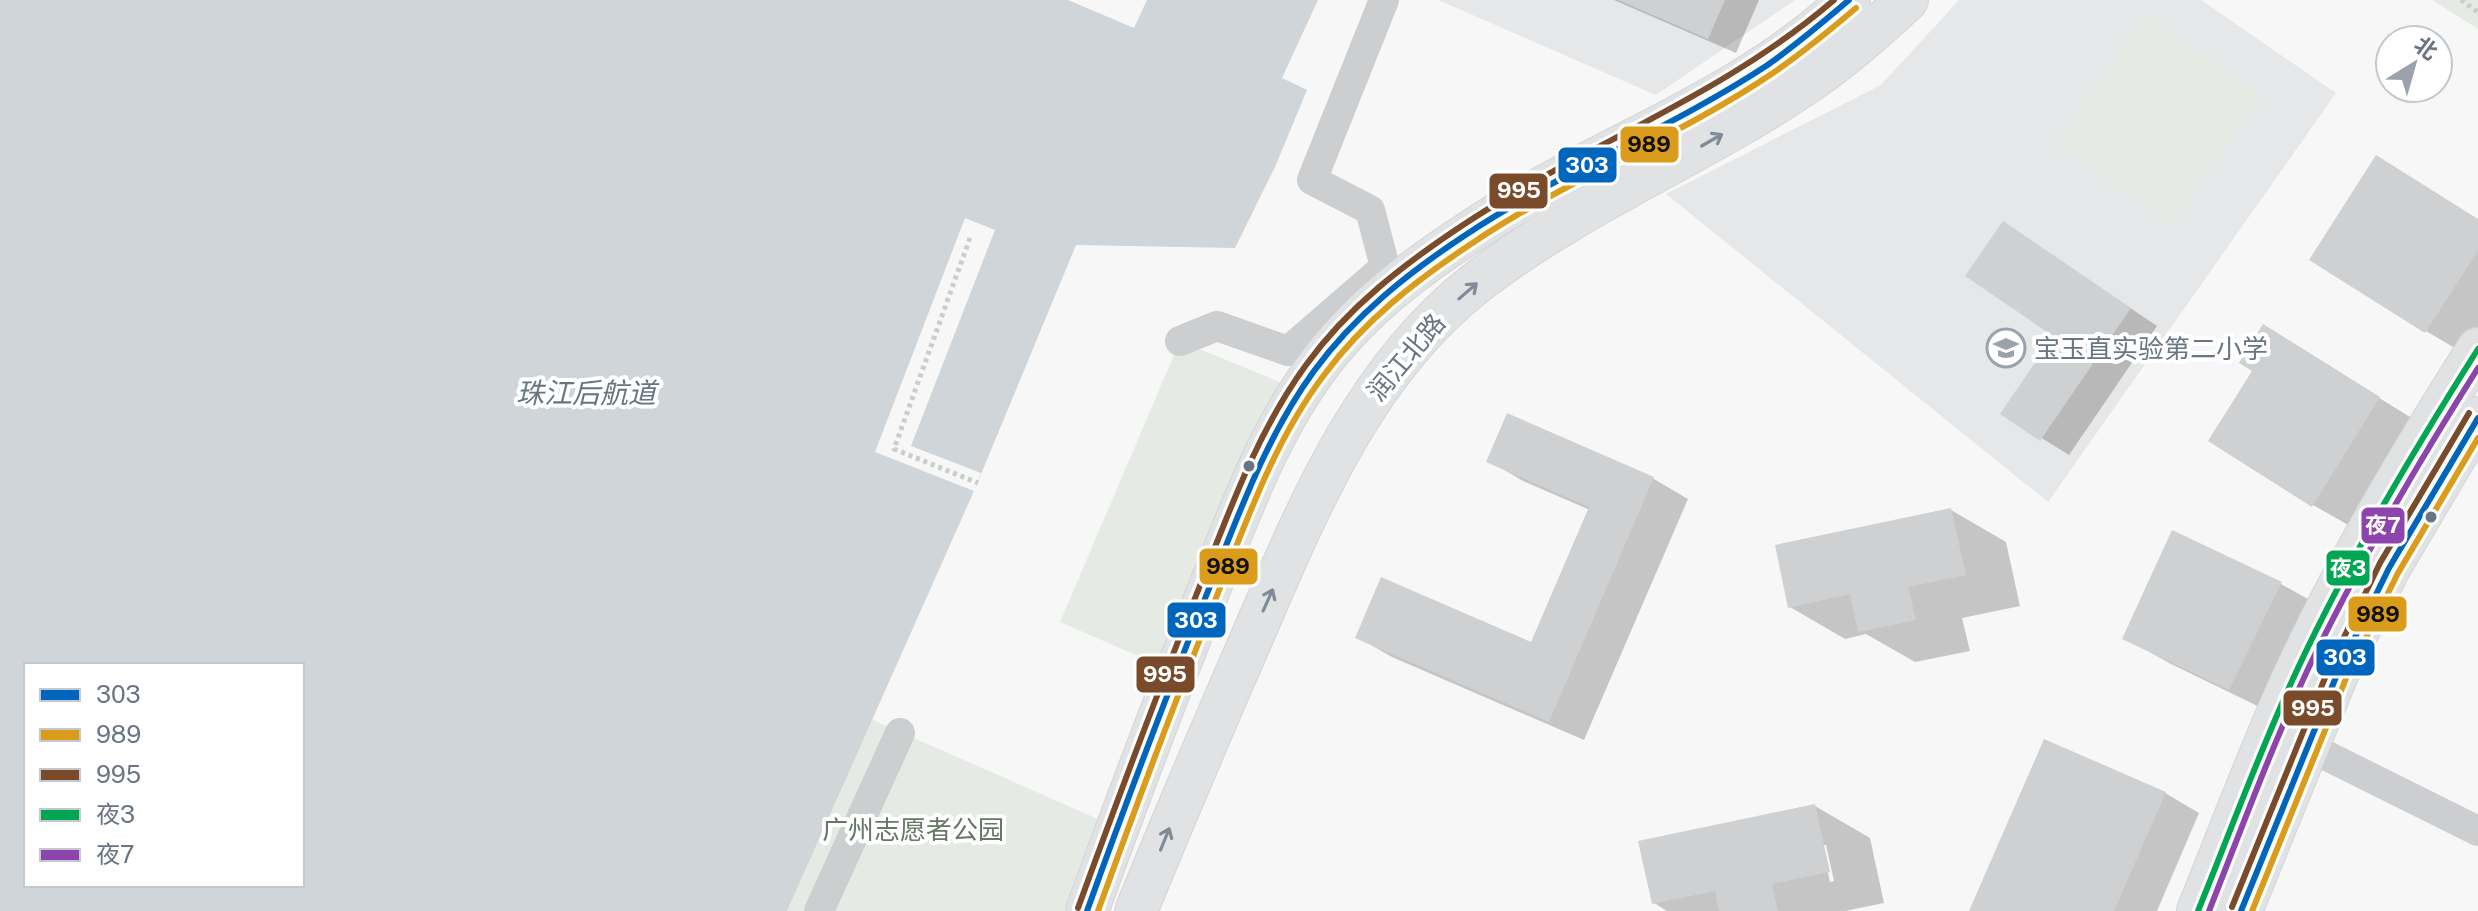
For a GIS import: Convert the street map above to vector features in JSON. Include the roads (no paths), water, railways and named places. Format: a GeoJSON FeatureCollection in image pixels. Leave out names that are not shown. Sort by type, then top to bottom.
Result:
{"type":"FeatureCollection","features":[{"type":"Feature","properties":{"kind":"street"},"geometry":{"type":"LineString","coordinates":[[1180,341],[1217,326],[1288,351],[1385,267],[1370,210],[1312,180],[1384,0]]}},
{"type":"Feature","properties":{"kind":"street","name":"润江北路"},"geometry":{"type":"LineString","coordinates":[[1087,911],[1132,786],[1252,484],[1289,406],[1338,341],[1395,285],[1489,219],[1721,92],[1792,46],[1849,0]]}},
{"type":"Feature","properties":{"kind":"street","name":"润江北路"},"geometry":{"type":"LineString","coordinates":[[1136,911],[1270,594],[1323,482],[1370,398],[1396,364],[1445,310],[1511,258],[1811,80],[1907,0]]}},
{"type":"Feature","properties":{"kind":"street"},"geometry":{"type":"LineString","coordinates":[[2241,911],[2317,628],[2374,518],[2478,349]]}},
{"type":"Feature","properties":{"kind":"street"},"geometry":{"type":"LineString","coordinates":[[2198,911],[2289,737],[2338,672],[2389,568],[2478,418]]}},
{"type":"Feature","properties":{"kind":"street"},"geometry":{"type":"LineString","coordinates":[[819,911],[900,733]]}},
{"type":"Feature","properties":{"kind":"street"},"geometry":{"type":"LineString","coordinates":[[2289,737],[2478,831]]}},
{"type":"Feature","properties":{"kind":"water","name":"珠江后航道"},"geometry":{"type":"Polygon","coordinates":[[[0,0],[1068,0],[1134,28],[1147,0],[1318,0],[1282,78],[1307,90],[1275,167],[1235,248],[1076,245],[974,491],[787,911],[0,911],[0,0]]]}},
{"type":"Feature","properties":{"kind":"place","name":"宝玉直实验第二小学"},"geometry":{"type":"Point","coordinates":[2006,348]}},
{"type":"Feature","properties":{"kind":"park label","name":"广州志愿者公园"},"geometry":{"type":"Point","coordinates":[913,829]}}]}
